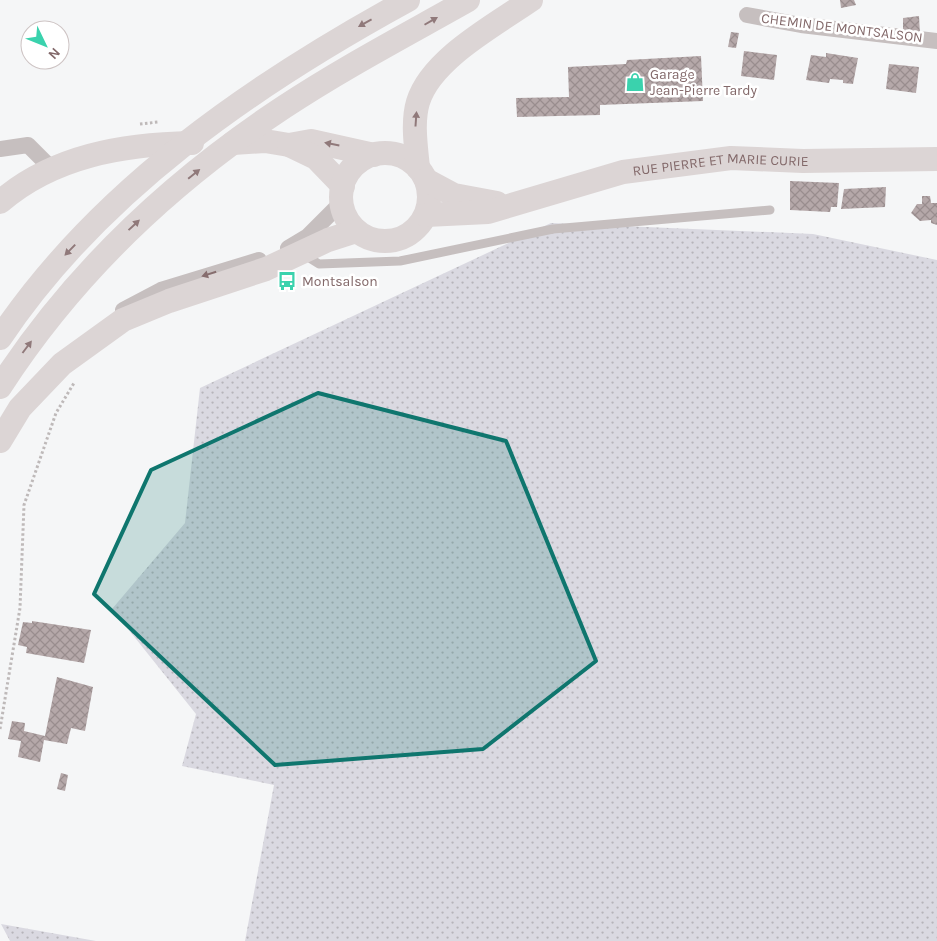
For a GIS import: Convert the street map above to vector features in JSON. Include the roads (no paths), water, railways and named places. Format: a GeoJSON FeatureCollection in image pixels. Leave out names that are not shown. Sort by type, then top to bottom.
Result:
{"type":"FeatureCollection","features":[{"type":"Feature","properties":{"kind":"main road"},"geometry":{"type":"LineString","coordinates":[[0,338],[12,319],[66,254],[149,175],[217,119],[354,29],[408,0]]}},
{"type":"Feature","properties":{"kind":"main road"},"geometry":{"type":"LineString","coordinates":[[0,387],[24,350],[66,296],[114,244],[156,204],[220,153],[284,107],[328,79],[468,0]]}},
{"type":"Feature","properties":{"kind":"main road"},"geometry":{"type":"LineString","coordinates":[[374,155],[354,166],[342,194],[344,213],[356,231],[375,240],[395,240],[408,235],[426,215],[429,191],[422,174],[415,136],[417,103],[425,87],[439,68],[468,44],[531,0]]}},
{"type":"Feature","properties":{"kind":"main road"},"geometry":{"type":"LineString","coordinates":[[0,202],[51,168],[92,154],[155,144],[265,141],[289,144],[311,141],[374,155],[398,155],[422,174],[454,195],[509,205]]}},
{"type":"Feature","properties":{"kind":"main road"},"geometry":{"type":"LineString","coordinates":[[289,144],[316,158],[342,194]]}},
{"type":"Feature","properties":{"kind":"main road","name":"RUE PIERRE ET MARIE CURIE"},"geometry":{"type":"LineString","coordinates":[[426,215],[488,212],[623,172],[731,158],[803,161],[937,159]]}},
{"type":"Feature","properties":{"kind":"main road"},"geometry":{"type":"LineString","coordinates":[[0,441],[20,408],[62,364],[123,320],[169,301],[266,269],[328,240],[356,231]]}},
{"type":"Feature","properties":{"kind":"street","name":"CHEMIN DE MONTSALSON"},"geometry":{"type":"LineString","coordinates":[[747,15],[801,25],[937,41]]}},
{"type":"Feature","properties":{"kind":"street"},"geometry":{"type":"LineString","coordinates":[[0,149],[28,144],[51,168]]}},
{"type":"Feature","properties":{"kind":"street"},"geometry":{"type":"LineString","coordinates":[[106,332],[127,307],[161,290],[280,253],[308,236],[342,194]]}},
{"type":"Feature","properties":{"kind":"lane"},"geometry":{"type":"LineString","coordinates":[[300,253],[320,264],[400,261],[553,229],[770,210]]}},
{"type":"Feature","properties":{"kind":"place","name":"Garage Jean-Pierre Tardy"},"geometry":{"type":"Point","coordinates":[635,82]}},
{"type":"Feature","properties":{"kind":"place","name":"Montsalson"},"geometry":{"type":"Point","coordinates":[287,281]}}]}
